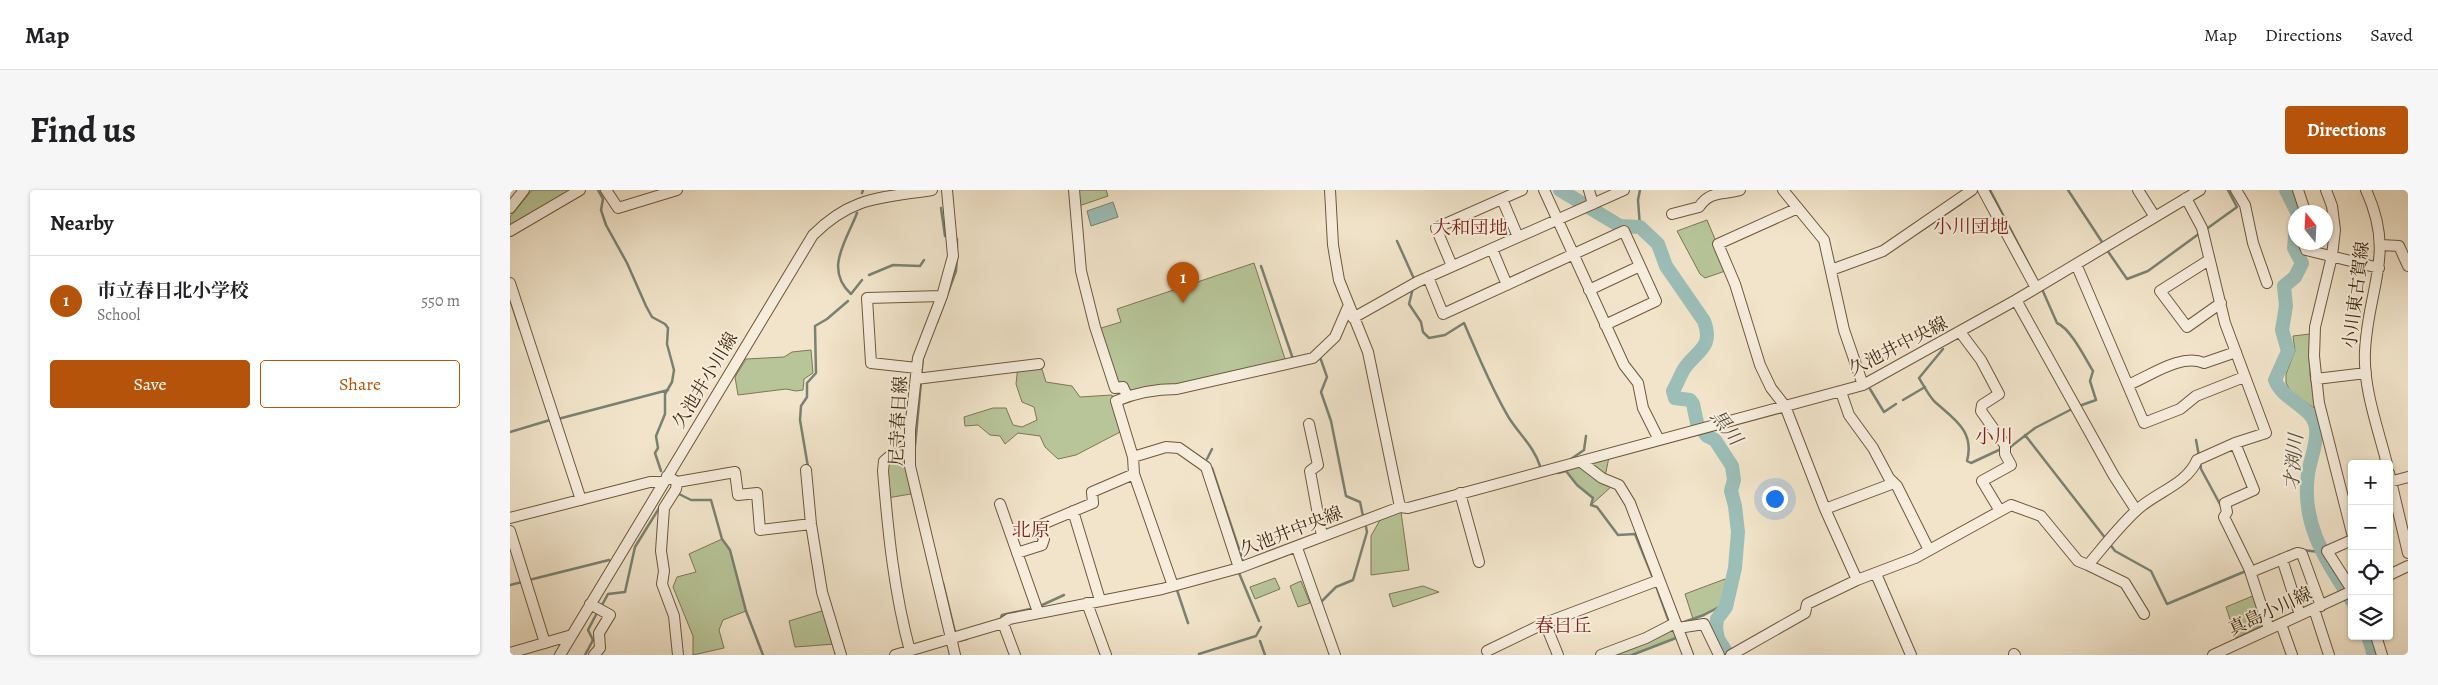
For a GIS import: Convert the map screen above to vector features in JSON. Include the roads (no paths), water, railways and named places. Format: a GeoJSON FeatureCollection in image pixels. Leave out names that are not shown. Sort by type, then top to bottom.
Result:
{"type":"FeatureCollection","features":[{"type":"Feature","properties":{"kind":"street"},"geometry":{"type":"LineString","coordinates":[[510,208],[524,190]]}},
{"type":"Feature","properties":{"kind":"street"},"geometry":{"type":"LineString","coordinates":[[510,231],[580,190]]}},
{"type":"Feature","properties":{"kind":"street"},"geometry":{"type":"LineString","coordinates":[[606,190],[618,208],[677,190]]}},
{"type":"Feature","properties":{"kind":"street","name":"久池井小川線"},"geometry":{"type":"LineString","coordinates":[[560,655],[572,635],[597,608],[665,479],[813,234],[830,218],[854,204],[932,190]]}},
{"type":"Feature","properties":{"kind":"street","name":"尼寺春日線"},"geometry":{"type":"LineString","coordinates":[[947,190],[953,256],[942,296],[927,331],[917,368],[919,379],[910,450],[913,484],[954,655]]}},
{"type":"Feature","properties":{"kind":"street"},"geometry":{"type":"LineString","coordinates":[[1074,190],[1081,271],[1094,327],[1115,388],[1123,388],[1127,396]]}},
{"type":"Feature","properties":{"kind":"street"},"geometry":{"type":"LineString","coordinates":[[1330,190],[1333,245],[1339,280],[1348,307],[1368,352],[1400,507]]}},
{"type":"Feature","properties":{"kind":"street"},"geometry":{"type":"LineString","coordinates":[[1452,266],[1436,228],[1522,190]]}},
{"type":"Feature","properties":{"kind":"street"},"geometry":{"type":"LineString","coordinates":[[1544,190],[1624,365],[1638,383],[1643,408],[1658,440]]}},
{"type":"Feature","properties":{"kind":"street"},"geometry":{"type":"LineString","coordinates":[[1353,318],[1428,277],[1558,220],[1591,201],[1624,190]]}},
{"type":"Feature","properties":{"kind":"street"},"geometry":{"type":"LineString","coordinates":[[1672,214],[1698,207],[1704,198],[1729,190],[1740,190]]}},
{"type":"Feature","properties":{"kind":"street"},"geometry":{"type":"LineString","coordinates":[[1783,190],[1824,240],[1844,330],[1863,385]]}},
{"type":"Feature","properties":{"kind":"street"},"geometry":{"type":"LineString","coordinates":[[1831,270],[1884,251],[1972,190]]}},
{"type":"Feature","properties":{"kind":"street"},"geometry":{"type":"LineString","coordinates":[[1983,190],[2039,286]]}},
{"type":"Feature","properties":{"kind":"street"},"geometry":{"type":"LineString","coordinates":[[2138,190],[2155,217]]}},
{"type":"Feature","properties":{"kind":"street","name":"久池井中央線"},"geometry":{"type":"LineString","coordinates":[[895,655],[1003,623],[1036,609],[1087,603],[1173,586],[1239,568],[1297,548],[1322,536],[1400,507],[1408,508],[1863,385],[2016,300],[2200,190]]}},
{"type":"Feature","properties":{"kind":"street"},"geometry":{"type":"LineString","coordinates":[[2236,190],[2245,205],[2253,243],[2267,283]]}},
{"type":"Feature","properties":{"kind":"street"},"geometry":{"type":"LineString","coordinates":[[2298,190],[2303,205]]}},
{"type":"Feature","properties":{"kind":"street"},"geometry":{"type":"LineString","coordinates":[[2326,190],[2332,206],[2335,230],[2332,256],[2315,327],[2316,379],[2319,403],[2347,492],[2349,505]]}},
{"type":"Feature","properties":{"kind":"street","name":"小川東古賀線"},"geometry":{"type":"LineString","coordinates":[[2366,190],[2377,218],[2381,245],[2379,268],[2368,322],[2365,353],[2366,373],[2386,460]]}},
{"type":"Feature","properties":{"kind":"street"},"geometry":{"type":"LineString","coordinates":[[2088,564],[2136,510],[2155,494],[2192,472],[2199,459],[2235,443],[2266,433],[2244,377],[2220,303],[2202,231],[2186,198]]}},
{"type":"Feature","properties":{"kind":"street"},"geometry":{"type":"LineString","coordinates":[[1502,199],[1518,237]]}},
{"type":"Feature","properties":{"kind":"street"},"geometry":{"type":"LineString","coordinates":[[1798,208],[1718,244],[1735,284],[1760,365],[1771,388],[1785,406],[1825,508],[1857,580]]}},
{"type":"Feature","properties":{"kind":"street"},"geometry":{"type":"LineString","coordinates":[[1428,277],[1443,314],[1624,231],[1656,301],[1605,325]]}},
{"type":"Feature","properties":{"kind":"street"},"geometry":{"type":"LineString","coordinates":[[2381,245],[2399,246],[2408,266]]}},
{"type":"Feature","properties":{"kind":"street"},"geometry":{"type":"LineString","coordinates":[[1492,249],[1507,285]]}},
{"type":"Feature","properties":{"kind":"street"},"geometry":{"type":"LineString","coordinates":[[2306,250],[2379,268]]}},
{"type":"Feature","properties":{"kind":"street"},"geometry":{"type":"LineString","coordinates":[[2209,260],[2160,291],[2187,327],[2220,303]]}},
{"type":"Feature","properties":{"kind":"street"},"geometry":{"type":"LineString","coordinates":[[2076,264],[2144,423],[2180,409],[2196,396],[2244,377]]}},
{"type":"Feature","properties":{"kind":"street"},"geometry":{"type":"LineString","coordinates":[[1590,290],[1640,266]]}},
{"type":"Feature","properties":{"kind":"street"},"geometry":{"type":"LineString","coordinates":[[510,283],[581,500]]}},
{"type":"Feature","properties":{"kind":"street"},"geometry":{"type":"LineString","coordinates":[[917,368],[871,363],[867,298],[942,296]]}},
{"type":"Feature","properties":{"kind":"street"},"geometry":{"type":"LineString","coordinates":[[2016,300],[2114,476],[2136,510]]}},
{"type":"Feature","properties":{"kind":"street"},"geometry":{"type":"LineString","coordinates":[[1173,586],[1134,474],[1133,457],[1116,401],[1127,396],[1161,389],[1177,389],[1313,358],[1335,337],[1348,307]]}},
{"type":"Feature","properties":{"kind":"street"},"geometry":{"type":"LineString","coordinates":[[1960,332],[1981,360],[1999,394],[1982,405],[1981,411],[2005,450],[2011,465],[1982,481],[2000,511]]}},
{"type":"Feature","properties":{"kind":"street"},"geometry":{"type":"LineString","coordinates":[[2128,385],[2156,374],[2163,368],[2195,359],[2204,363],[2236,352]]}},
{"type":"Feature","properties":{"kind":"street"},"geometry":{"type":"LineString","coordinates":[[919,379],[1038,364]]}},
{"type":"Feature","properties":{"kind":"street"},"geometry":{"type":"LineString","coordinates":[[2316,379],[2366,373]]}},
{"type":"Feature","properties":{"kind":"street"},"geometry":{"type":"LineString","coordinates":[[1841,392],[1849,416],[1873,448],[1889,478],[1898,486],[1928,550]]}},
{"type":"Feature","properties":{"kind":"street"},"geometry":{"type":"LineString","coordinates":[[1309,424],[1318,465],[1310,471],[1322,536]]}},
{"type":"Feature","properties":{"kind":"street"},"geometry":{"type":"LineString","coordinates":[[2235,443],[2254,490],[2225,503],[2226,515],[2250,570],[2269,629]]}},
{"type":"Feature","properties":{"kind":"street"},"geometry":{"type":"LineString","coordinates":[[1133,457],[1166,447],[1179,448],[1206,467],[1239,568]]}},
{"type":"Feature","properties":{"kind":"street"},"geometry":{"type":"LineString","coordinates":[[910,450],[891,455],[884,461],[883,471],[889,541],[902,621],[910,651]]}},
{"type":"Feature","properties":{"kind":"street"},"geometry":{"type":"LineString","coordinates":[[1581,462],[1602,478],[1619,485],[1630,503],[1688,655]]}},
{"type":"Feature","properties":{"kind":"street"},"geometry":{"type":"LineString","coordinates":[[806,470],[822,592],[841,655]]}},
{"type":"Feature","properties":{"kind":"street"},"geometry":{"type":"LineString","coordinates":[[678,655],[674,616],[662,584],[664,571],[661,551],[664,508],[675,488],[735,472],[738,495],[757,493],[760,530],[812,524]]}},
{"type":"Feature","properties":{"kind":"street"},"geometry":{"type":"LineString","coordinates":[[1017,553],[1042,545],[1044,539],[1040,530],[1043,524],[1093,503],[1092,492],[1134,474]]}},
{"type":"Feature","properties":{"kind":"street"},"geometry":{"type":"LineString","coordinates":[[2393,478],[2408,477]]}},
{"type":"Feature","properties":{"kind":"street"},"geometry":{"type":"LineString","coordinates":[[510,518],[665,479],[675,488]]}},
{"type":"Feature","properties":{"kind":"street"},"geometry":{"type":"LineString","coordinates":[[1825,508],[1894,483]]}},
{"type":"Feature","properties":{"kind":"street"},"geometry":{"type":"LineString","coordinates":[[2393,490],[2408,553]]}},
{"type":"Feature","properties":{"kind":"street"},"geometry":{"type":"LineString","coordinates":[[1460,493],[1479,562]]}},
{"type":"Feature","properties":{"kind":"street"},"geometry":{"type":"LineString","coordinates":[[1000,504],[1036,609]]}},
{"type":"Feature","properties":{"kind":"street"},"geometry":{"type":"LineString","coordinates":[[1732,654],[1805,613],[1807,604],[1857,580],[1876,574],[1928,550],[2011,505],[2041,516],[2078,561],[2126,583],[2144,614]]}},
{"type":"Feature","properties":{"kind":"street"},"geometry":{"type":"LineString","coordinates":[[1073,511],[1100,600]]}},
{"type":"Feature","properties":{"kind":"street"},"geometry":{"type":"LineString","coordinates":[[510,532],[545,643]]}},
{"type":"Feature","properties":{"kind":"street"},"geometry":{"type":"LineString","coordinates":[[2348,542],[2327,551],[2348,584]]}},
{"type":"Feature","properties":{"kind":"street"},"geometry":{"type":"LineString","coordinates":[[1297,548],[1335,655]]}},
{"type":"Feature","properties":{"kind":"street"},"geometry":{"type":"LineString","coordinates":[[2250,570],[2297,552],[2302,554],[2330,655]]}},
{"type":"Feature","properties":{"kind":"street"},"geometry":{"type":"LineString","coordinates":[[2282,559],[2300,615]]}},
{"type":"Feature","properties":{"kind":"street"},"geometry":{"type":"LineString","coordinates":[[2393,573],[2408,566]]}},
{"type":"Feature","properties":{"kind":"street"},"geometry":{"type":"LineString","coordinates":[[1876,574],[1911,655]]}},
{"type":"Feature","properties":{"kind":"street"},"geometry":{"type":"LineString","coordinates":[[1487,650],[1546,623],[1659,580]]}},
{"type":"Feature","properties":{"kind":"street","name":"真島小川線"},"geometry":{"type":"LineString","coordinates":[[2213,655],[2348,592]]}},
{"type":"Feature","properties":{"kind":"street"},"geometry":{"type":"LineString","coordinates":[[1087,603],[1106,655]]}},
{"type":"Feature","properties":{"kind":"street"},"geometry":{"type":"LineString","coordinates":[[594,655],[600,648],[599,633],[610,615],[597,608]]}},
{"type":"Feature","properties":{"kind":"street"},"geometry":{"type":"LineString","coordinates":[[1003,623],[1015,655]]}},
{"type":"Feature","properties":{"kind":"street"},"geometry":{"type":"LineString","coordinates":[[1546,623],[1558,655]]}},
{"type":"Feature","properties":{"kind":"street"},"geometry":{"type":"LineString","coordinates":[[1601,655],[1625,651],[1676,625],[1704,624],[1719,655]]}},
{"type":"Feature","properties":{"kind":"street"},"geometry":{"type":"LineString","coordinates":[[2282,624],[2292,655]]}},
{"type":"Feature","properties":{"kind":"street"},"geometry":{"type":"LineString","coordinates":[[510,653],[572,635]]}},
{"type":"Feature","properties":{"kind":"street"},"geometry":{"type":"LineString","coordinates":[[2377,640],[2382,655]]}},
{"type":"Feature","properties":{"kind":"water"},"geometry":{"type":"Polygon","coordinates":[[[1113,202],[1118,217],[1091,226],[1087,211],[1113,202]]]}},
{"type":"Feature","properties":{"kind":"waterway"},"geometry":{"type":"LineString","coordinates":[[598,190],[603,199],[601,210],[606,225],[627,263],[646,306],[652,317],[665,324],[668,328],[667,344],[674,370],[672,382],[665,394],[665,414],[656,436],[658,448],[655,453],[661,471]]}},
{"type":"Feature","properties":{"kind":"waterway","name":"黒川"},"geometry":{"type":"LineString","coordinates":[[1560,190],[1620,226],[1640,227],[1658,244],[1666,266],[1704,321],[1707,337],[1703,348],[1684,369],[1673,391],[1675,398],[1690,400],[1693,404],[1697,423],[1707,436],[1715,440],[1732,466],[1734,480],[1731,491],[1738,532],[1735,568],[1726,607],[1717,619],[1716,628],[1718,639],[1728,655]]}},
{"type":"Feature","properties":{"kind":"waterway"},"geometry":{"type":"LineString","coordinates":[[1640,190],[1638,200],[1640,227]]}},
{"type":"Feature","properties":{"kind":"waterway"},"geometry":{"type":"LineString","coordinates":[[1990,190],[2039,284]]}},
{"type":"Feature","properties":{"kind":"waterway"},"geometry":{"type":"LineString","coordinates":[[2068,190],[2104,245]]}},
{"type":"Feature","properties":{"kind":"waterway"},"geometry":{"type":"LineString","coordinates":[[2205,230],[2237,207],[2228,190]]}},
{"type":"Feature","properties":{"kind":"waterway","name":"才渕川"},"geometry":{"type":"LineString","coordinates":[[2286,190],[2294,205]]}},
{"type":"Feature","properties":{"kind":"waterway"},"geometry":{"type":"LineString","coordinates":[[1919,232],[1962,203]]}},
{"type":"Feature","properties":{"kind":"waterway"},"geometry":{"type":"LineString","coordinates":[[941,208],[945,236]]}},
{"type":"Feature","properties":{"kind":"waterway"},"geometry":{"type":"LineString","coordinates":[[857,213],[843,245],[838,265],[843,285],[851,294],[862,280]]}},
{"type":"Feature","properties":{"kind":"waterway"},"geometry":{"type":"LineString","coordinates":[[2107,250],[2127,279],[2148,271],[2200,233]]}},
{"type":"Feature","properties":{"kind":"waterway"},"geometry":{"type":"LineString","coordinates":[[957,239],[957,248]]}},
{"type":"Feature","properties":{"kind":"waterway"},"geometry":{"type":"LineString","coordinates":[[1397,241],[1415,281]]}},
{"type":"Feature","properties":{"kind":"waterway","name":"才渕川"},"geometry":{"type":"LineString","coordinates":[[2295,250],[2302,263],[2295,277],[2284,286],[2286,306],[2282,330],[2288,351],[2275,380],[2284,393],[2314,420],[2316,433],[2308,474],[2308,510],[2312,526],[2325,556],[2348,595]]}},
{"type":"Feature","properties":{"kind":"waterway"},"geometry":{"type":"LineString","coordinates":[[937,322],[956,271],[957,258]]}},
{"type":"Feature","properties":{"kind":"waterway"},"geometry":{"type":"LineString","coordinates":[[869,275],[893,265],[920,266],[924,260]]}},
{"type":"Feature","properties":{"kind":"waterway"},"geometry":{"type":"LineString","coordinates":[[1261,266],[1293,359]]}},
{"type":"Feature","properties":{"kind":"waterway"},"geometry":{"type":"LineString","coordinates":[[1413,288],[1409,304],[1421,322],[1423,332],[1429,338],[1445,335],[1464,323],[1502,407],[1530,447],[1540,466]]}},
{"type":"Feature","properties":{"kind":"waterway"},"geometry":{"type":"LineString","coordinates":[[2042,289],[2057,323],[2072,337],[2093,371],[2090,381],[2096,400],[2079,406]]}},
{"type":"Feature","properties":{"kind":"waterway"},"geometry":{"type":"LineString","coordinates":[[510,299],[520,329]]}},
{"type":"Feature","properties":{"kind":"waterway"},"geometry":{"type":"LineString","coordinates":[[808,467],[800,420],[801,406],[807,397],[807,383],[816,373],[815,326],[827,319],[848,301]]}},
{"type":"Feature","properties":{"kind":"waterway"},"geometry":{"type":"LineString","coordinates":[[1943,349],[1919,378],[1933,400],[1956,420],[1961,427],[1968,442],[1967,461],[1971,463],[2001,449]]}},
{"type":"Feature","properties":{"kind":"waterway"},"geometry":{"type":"LineString","coordinates":[[921,377],[923,357]]}},
{"type":"Feature","properties":{"kind":"waterway"},"geometry":{"type":"LineString","coordinates":[[1320,357],[1327,377],[1321,392],[1331,421],[1346,496],[1360,502],[1363,516]]}},
{"type":"Feature","properties":{"kind":"waterway"},"geometry":{"type":"LineString","coordinates":[[915,446],[921,382]]}},
{"type":"Feature","properties":{"kind":"waterway"},"geometry":{"type":"LineString","coordinates":[[1903,400],[1925,387]]}},
{"type":"Feature","properties":{"kind":"waterway"},"geometry":{"type":"LineString","coordinates":[[1870,389],[1884,412],[1896,404]]}},
{"type":"Feature","properties":{"kind":"waterway"},"geometry":{"type":"LineString","coordinates":[[558,419],[668,390]]}},
{"type":"Feature","properties":{"kind":"waterway"},"geometry":{"type":"LineString","coordinates":[[2009,448],[2035,428],[2074,408]]}},
{"type":"Feature","properties":{"kind":"waterway"},"geometry":{"type":"LineString","coordinates":[[510,432],[550,420]]}},
{"type":"Feature","properties":{"kind":"waterway"},"geometry":{"type":"LineString","coordinates":[[2025,435],[2106,539]]}},
{"type":"Feature","properties":{"kind":"waterway"},"geometry":{"type":"LineString","coordinates":[[1571,459],[1584,450],[1586,436]]}},
{"type":"Feature","properties":{"kind":"waterway"},"geometry":{"type":"LineString","coordinates":[[2196,440],[2199,456]]}},
{"type":"Feature","properties":{"kind":"waterway"},"geometry":{"type":"LineString","coordinates":[[1207,459],[1212,449]]}},
{"type":"Feature","properties":{"kind":"waterway"},"geometry":{"type":"LineString","coordinates":[[2200,461],[2201,469],[2221,506]]}},
{"type":"Feature","properties":{"kind":"waterway"},"geometry":{"type":"LineString","coordinates":[[1212,468],[1243,561]]}},
{"type":"Feature","properties":{"kind":"waterway"},"geometry":{"type":"LineString","coordinates":[[1558,473],[1566,471],[1577,485],[1593,498],[1591,505],[1597,507],[1618,535],[1635,534],[1653,578]]}},
{"type":"Feature","properties":{"kind":"waterway"},"geometry":{"type":"LineString","coordinates":[[677,493],[691,500],[711,500],[722,539],[730,550],[746,611],[763,655]]}},
{"type":"Feature","properties":{"kind":"waterway"},"geometry":{"type":"LineString","coordinates":[[601,607],[608,594],[625,592],[635,547],[661,505]]}},
{"type":"Feature","properties":{"kind":"waterway"},"geometry":{"type":"LineString","coordinates":[[1321,602],[1336,587],[1353,580],[1367,532],[1366,527]]}},
{"type":"Feature","properties":{"kind":"waterway"},"geometry":{"type":"LineString","coordinates":[[2109,543],[2115,551],[2151,571],[2167,604],[2246,571]]}},
{"type":"Feature","properties":{"kind":"waterway"},"geometry":{"type":"LineString","coordinates":[[2302,550],[2320,552]]}},
{"type":"Feature","properties":{"kind":"waterway"},"geometry":{"type":"LineString","coordinates":[[529,580],[609,560]]}},
{"type":"Feature","properties":{"kind":"waterway"},"geometry":{"type":"LineString","coordinates":[[1239,573],[1259,621]]}},
{"type":"Feature","properties":{"kind":"waterway"},"geometry":{"type":"LineString","coordinates":[[510,585],[522,582]]}},
{"type":"Feature","properties":{"kind":"waterway"},"geometry":{"type":"LineString","coordinates":[[943,583],[955,632]]}},
{"type":"Feature","properties":{"kind":"waterway"},"geometry":{"type":"LineString","coordinates":[[1655,583],[1668,619]]}},
{"type":"Feature","properties":{"kind":"waterway"},"geometry":{"type":"LineString","coordinates":[[1177,590],[1188,623]]}},
{"type":"Feature","properties":{"kind":"waterway"},"geometry":{"type":"LineString","coordinates":[[1040,606],[1064,595]]}},
{"type":"Feature","properties":{"kind":"waterway"},"geometry":{"type":"LineString","coordinates":[[1684,622],[1704,615],[1721,606],[1726,607]]}},
{"type":"Feature","properties":{"kind":"waterway"},"geometry":{"type":"LineString","coordinates":[[1000,620],[1002,615],[1035,608]]}},
{"type":"Feature","properties":{"kind":"waterway"},"geometry":{"type":"LineString","coordinates":[[585,655],[593,640],[588,630],[598,611]]}},
{"type":"Feature","properties":{"kind":"waterway"},"geometry":{"type":"LineString","coordinates":[[1199,654],[1256,636],[1261,627]]}},
{"type":"Feature","properties":{"kind":"waterway"},"geometry":{"type":"LineString","coordinates":[[1632,655],[1676,638]]}},
{"type":"Feature","properties":{"kind":"waterway"},"geometry":{"type":"LineString","coordinates":[[959,641],[967,639]]}},
{"type":"Feature","properties":{"kind":"waterway","name":"才渕川"},"geometry":{"type":"LineString","coordinates":[[2369,640],[2374,655]]}},
{"type":"Feature","properties":{"kind":"waterway"},"geometry":{"type":"LineString","coordinates":[[1260,641],[1265,655]]}},
{"type":"Feature","properties":{"kind":"place","name":"市立春日北小学校"},"geometry":{"type":"Point","coordinates":[1183,303]}},
{"type":"Feature","properties":{"kind":"district","name":"小川団地"},"geometry":{"type":"Point","coordinates":[1971,226]}},
{"type":"Feature","properties":{"kind":"district","name":"大和団地"},"geometry":{"type":"Point","coordinates":[1470,227]}},
{"type":"Feature","properties":{"kind":"district","name":"小川"},"geometry":{"type":"Point","coordinates":[1994,436]}},
{"type":"Feature","properties":{"kind":"district","name":"北原"},"geometry":{"type":"Point","coordinates":[1031,529]}},
{"type":"Feature","properties":{"kind":"district","name":"春日丘"},"geometry":{"type":"Point","coordinates":[1563,625]}}]}
